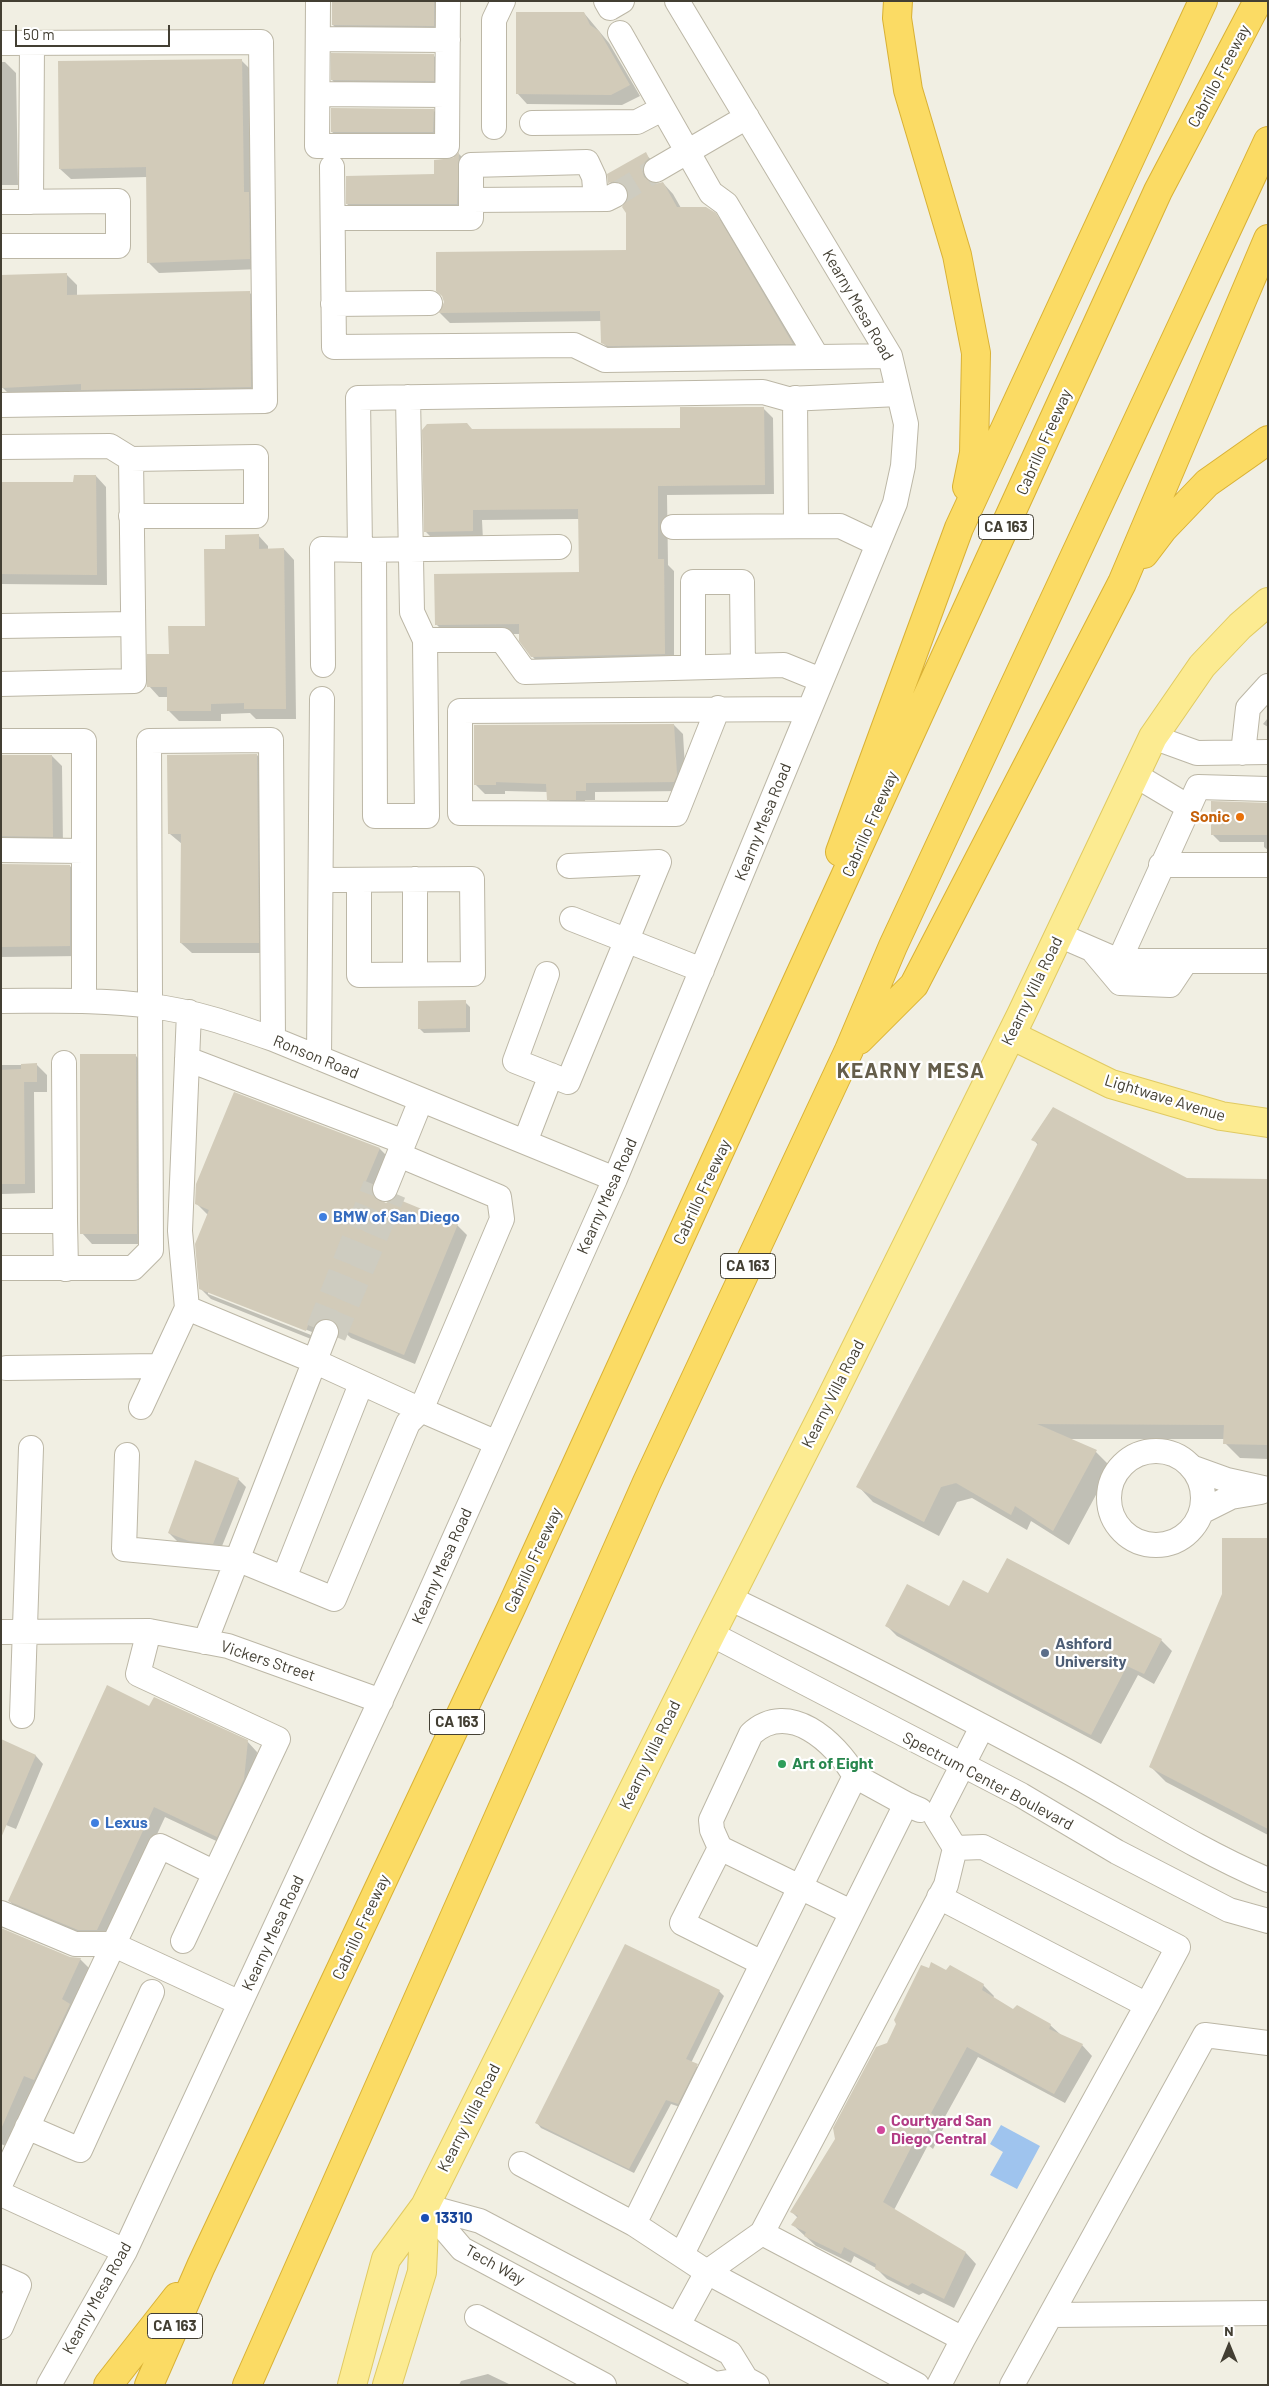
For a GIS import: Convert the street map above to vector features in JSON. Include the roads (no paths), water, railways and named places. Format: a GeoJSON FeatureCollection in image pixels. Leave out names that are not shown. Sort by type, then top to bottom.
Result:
{"type":"FeatureCollection","features":[{"type":"Feature","properties":{"kind":"highway"},"geometry":{"type":"LineString","coordinates":[[898,1],[897,18],[908,90],[957,256],[976,353],[974,453],[959,528]]}},
{"type":"Feature","properties":{"kind":"highway"},"geometry":{"type":"LineString","coordinates":[[764,1057],[959,528],[1203,1]]}},
{"type":"Feature","properties":{"kind":"highway","name":"Cabrillo Freeway"},"geometry":{"type":"LineString","coordinates":[[149,2385],[201,2266],[506,1619],[1158,191],[1258,1]]}},
{"type":"Feature","properties":{"kind":"highway","name":"CA 163"},"geometry":{"type":"LineString","coordinates":[[248,2385],[647,1482],[850,1050],[893,946],[1268,140]]}},
{"type":"Feature","properties":{"kind":"highway"},"geometry":{"type":"LineString","coordinates":[[850,1050],[914,985],[1122,583],[1268,239]]}},
{"type":"Feature","properties":{"kind":"highway"},"geometry":{"type":"LineString","coordinates":[[1122,583],[1163,529],[1206,483],[1268,440]]}},
{"type":"Feature","properties":{"kind":"highway"},"geometry":{"type":"LineString","coordinates":[[108,2385],[201,2266]]}},
{"type":"Feature","properties":{"kind":"main road","name":"Kearny Villa Road"},"geometry":{"type":"LineString","coordinates":[[352,2385],[386,2259],[425,2206],[828,1404],[1011,1035],[1154,737],[1202,666],[1240,626],[1268,602]]}},
{"type":"Feature","properties":{"kind":"main road","name":"Lightwave Avenue"},"geometry":{"type":"LineString","coordinates":[[1011,1035],[1111,1084],[1221,1116],[1268,1123]]}},
{"type":"Feature","properties":{"kind":"main road","name":"Kearny Villa Road"},"geometry":{"type":"LineString","coordinates":[[387,2385],[422,2272],[425,2206]]}},
{"type":"Feature","properties":{"kind":"street"},"geometry":{"type":"LineString","coordinates":[[318,1],[317,146],[446,146],[448,1]]}},
{"type":"Feature","properties":{"kind":"street"},"geometry":{"type":"LineString","coordinates":[[494,127],[494,20],[502,1]]}},
{"type":"Feature","properties":{"kind":"street"},"geometry":{"type":"LineString","coordinates":[[606,1],[610,8],[622,1]]}},
{"type":"Feature","properties":{"kind":"street","name":"Kearny Mesa Road"},"geometry":{"type":"LineString","coordinates":[[50,2385],[124,2251],[381,1701],[497,1443],[615,1179],[895,502],[903,466],[906,424],[890,356],[677,1]]}},
{"type":"Feature","properties":{"kind":"street"},"geometry":{"type":"LineString","coordinates":[[620,33],[711,193],[726,204],[817,357]]}},
{"type":"Feature","properties":{"kind":"street"},"geometry":{"type":"LineString","coordinates":[[318,39],[448,40]]}},
{"type":"Feature","properties":{"kind":"street"},"geometry":{"type":"LineString","coordinates":[[1,43],[261,42],[265,401],[1,405]]}},
{"type":"Feature","properties":{"kind":"street"},"geometry":{"type":"LineString","coordinates":[[31,202],[32,43]]}},
{"type":"Feature","properties":{"kind":"street"},"geometry":{"type":"LineString","coordinates":[[318,94],[447,95]]}},
{"type":"Feature","properties":{"kind":"street"},"geometry":{"type":"LineString","coordinates":[[532,122],[636,122],[662,109]]}},
{"type":"Feature","properties":{"kind":"street"},"geometry":{"type":"LineString","coordinates":[[656,170],[747,117]]}},
{"type":"Feature","properties":{"kind":"street"},"geometry":{"type":"LineString","coordinates":[[332,218],[472,218],[471,166],[587,162],[605,197],[472,200]]}},
{"type":"Feature","properties":{"kind":"street"},"geometry":{"type":"LineString","coordinates":[[332,167],[334,347],[574,345],[605,360],[890,356]]}},
{"type":"Feature","properties":{"kind":"street"},"geometry":{"type":"LineString","coordinates":[[1,202],[118,201],[118,246],[1,246]]}},
{"type":"Feature","properties":{"kind":"street"},"geometry":{"type":"LineString","coordinates":[[333,304],[430,303]]}},
{"type":"Feature","properties":{"kind":"street"},"geometry":{"type":"LineString","coordinates":[[408,397],[412,612],[425,640],[427,816],[376,816],[367,550],[358,398],[408,397],[763,392],[788,399],[899,394]]}},
{"type":"Feature","properties":{"kind":"street"},"geometry":{"type":"LineString","coordinates":[[795,398],[796,526]]}},
{"type":"Feature","properties":{"kind":"street"},"geometry":{"type":"LineString","coordinates":[[1,447],[110,446],[131,459],[256,457],[256,516],[132,516]]}},
{"type":"Feature","properties":{"kind":"street"},"geometry":{"type":"LineString","coordinates":[[1,684],[134,680],[131,459]]}},
{"type":"Feature","properties":{"kind":"street"},"geometry":{"type":"LineString","coordinates":[[673,527],[840,526],[878,544]]}},
{"type":"Feature","properties":{"kind":"street"},"geometry":{"type":"LineString","coordinates":[[323,665],[322,549],[411,550],[559,547]]}},
{"type":"Feature","properties":{"kind":"street"},"geometry":{"type":"LineString","coordinates":[[693,668],[692,582],[742,582],[743,666]]}},
{"type":"Feature","properties":{"kind":"street"},"geometry":{"type":"LineString","coordinates":[[1,626],[133,624]]}},
{"type":"Feature","properties":{"kind":"street"},"geometry":{"type":"LineString","coordinates":[[425,640],[502,640],[525,672],[784,665],[821,680]]}},
{"type":"Feature","properties":{"kind":"street"},"geometry":{"type":"LineString","coordinates":[[1243,753],[1248,708],[1268,686]]}},
{"type":"Feature","properties":{"kind":"street"},"geometry":{"type":"LineString","coordinates":[[319,1058],[322,699]]}},
{"type":"Feature","properties":{"kind":"street"},"geometry":{"type":"LineString","coordinates":[[718,708],[676,814],[460,813],[460,711],[718,708],[809,709]]}},
{"type":"Feature","properties":{"kind":"street"},"geometry":{"type":"LineString","coordinates":[[1154,737],[1197,753],[1268,752]]}},
{"type":"Feature","properties":{"kind":"street"},"geometry":{"type":"LineString","coordinates":[[1,1268],[133,1268],[151,1250],[149,741],[271,740],[273,1038]]}},
{"type":"Feature","properties":{"kind":"street"},"geometry":{"type":"LineString","coordinates":[[1,741],[84,741],[84,1000]]}},
{"type":"Feature","properties":{"kind":"street"},"geometry":{"type":"LineString","coordinates":[[1136,775],[1187,806]]}},
{"type":"Feature","properties":{"kind":"street"},"geometry":{"type":"LineString","coordinates":[[1119,961],[1187,806],[1198,787],[1268,789]]}},
{"type":"Feature","properties":{"kind":"street"},"geometry":{"type":"LineString","coordinates":[[1,850],[84,851]]}},
{"type":"Feature","properties":{"kind":"street"},"geometry":{"type":"LineString","coordinates":[[547,974],[515,1060],[568,1082],[659,862],[569,866]]}},
{"type":"Feature","properties":{"kind":"street"},"geometry":{"type":"LineString","coordinates":[[1161,865],[1268,865]]}},
{"type":"Feature","properties":{"kind":"street"},"geometry":{"type":"LineString","coordinates":[[415,974],[416,879]]}},
{"type":"Feature","properties":{"kind":"street"},"geometry":{"type":"LineString","coordinates":[[321,880],[472,879],[473,974],[360,975],[359,880]]}},
{"type":"Feature","properties":{"kind":"street"},"geometry":{"type":"LineString","coordinates":[[572,919],[702,970]]}},
{"type":"Feature","properties":{"kind":"street"},"geometry":{"type":"LineString","coordinates":[[1059,935],[1119,961],[1268,961]]}},
{"type":"Feature","properties":{"kind":"street"},"geometry":{"type":"LineString","coordinates":[[1092,949],[1120,983],[1170,985],[1186,961]]}},
{"type":"Feature","properties":{"kind":"street","name":"Ronson Road"},"geometry":{"type":"LineString","coordinates":[[1,1001],[84,1000],[151,1006],[189,1012],[273,1038],[615,1179]]}},
{"type":"Feature","properties":{"kind":"street"},"geometry":{"type":"LineString","coordinates":[[141,1406],[187,1308],[180,1231],[189,1012]]}},
{"type":"Feature","properties":{"kind":"street"},"geometry":{"type":"LineString","coordinates":[[127,1455],[124,1549],[239,1560],[334,1599],[408,1423],[421,1410],[502,1219],[499,1197],[187,1059]]}},
{"type":"Feature","properties":{"kind":"street"},"geometry":{"type":"LineString","coordinates":[[64,1063],[66,1269]]}},
{"type":"Feature","properties":{"kind":"street"},"geometry":{"type":"LineString","coordinates":[[525,1142],[551,1075]]}},
{"type":"Feature","properties":{"kind":"street"},"geometry":{"type":"LineString","coordinates":[[385,1189],[421,1100]]}},
{"type":"Feature","properties":{"kind":"street"},"geometry":{"type":"LineString","coordinates":[[1,1221],[65,1221]]}},
{"type":"Feature","properties":{"kind":"street"},"geometry":{"type":"LineString","coordinates":[[187,1308],[323,1340],[361,1384],[497,1443]]}},
{"type":"Feature","properties":{"kind":"street"},"geometry":{"type":"LineString","coordinates":[[205,1642],[239,1560],[323,1340]]}},
{"type":"Feature","properties":{"kind":"street"},"geometry":{"type":"LineString","coordinates":[[6,1368],[160,1366]]}},
{"type":"Feature","properties":{"kind":"street"},"geometry":{"type":"LineString","coordinates":[[284,1578],[361,1384]]}},
{"type":"Feature","properties":{"kind":"street"},"geometry":{"type":"LineString","coordinates":[[22,1716],[12,1632],[30,1448]]}},
{"type":"Feature","properties":{"kind":"street"},"geometry":{"type":"LineString","coordinates":[[1147,1452],[1164,1452],[1179,1457],[1191,1467],[1200,1481],[1203,1496],[1201,1512],[1190,1531],[1178,1540],[1162,1545],[1146,1544],[1131,1538],[1119,1528],[1112,1514],[1109,1498],[1112,1482],[1120,1468],[1132,1458],[1147,1452]]}},
{"type":"Feature","properties":{"kind":"street"},"geometry":{"type":"LineString","coordinates":[[1191,1467],[1227,1480],[1268,1490]]}},
{"type":"Feature","properties":{"kind":"street"},"geometry":{"type":"LineString","coordinates":[[1201,1512],[1232,1497],[1268,1490]]}},
{"type":"Feature","properties":{"kind":"street"},"geometry":{"type":"LineString","coordinates":[[729,1598],[1054,1764],[1167,1829],[1240,1868],[1268,1880]]}},
{"type":"Feature","properties":{"kind":"street"},"geometry":{"type":"LineString","coordinates":[[149,1631],[138,1674],[278,1739],[183,1941]]}},
{"type":"Feature","properties":{"kind":"street","name":"Vickers Street"},"geometry":{"type":"LineString","coordinates":[[12,1632],[149,1631],[228,1646],[381,1701]]}},
{"type":"Feature","properties":{"kind":"street","name":"Spectrum Center Boulevard"},"geometry":{"type":"LineString","coordinates":[[711,1634],[1022,1796],[1118,1852],[1221,1905],[1268,1921]]}},
{"type":"Feature","properties":{"kind":"street"},"geometry":{"type":"LineString","coordinates":[[678,2325],[707,2272],[762,2233],[946,1885],[955,1848],[936,1817],[906,1804],[855,1776],[844,1758],[816,1732],[782,1720],[760,1726],[751,1734],[710,1820],[720,1848],[851,1912]]}},
{"type":"Feature","properties":{"kind":"street"},"geometry":{"type":"LineString","coordinates":[[936,1817],[982,1727]]}},
{"type":"Feature","properties":{"kind":"street"},"geometry":{"type":"LineString","coordinates":[[634,2224],[855,1776]]}},
{"type":"Feature","properties":{"kind":"street"},"geometry":{"type":"LineString","coordinates":[[682,2254],[906,1804]]}},
{"type":"Feature","properties":{"kind":"street"},"geometry":{"type":"LineString","coordinates":[[1,2183],[112,1944],[160,1846],[215,1873]]}},
{"type":"Feature","properties":{"kind":"street"},"geometry":{"type":"LineString","coordinates":[[939,2385],[1178,1947],[983,1847],[955,1848]]}},
{"type":"Feature","properties":{"kind":"street"},"geometry":{"type":"LineString","coordinates":[[720,1848],[682,1923],[762,1963]]}},
{"type":"Feature","properties":{"kind":"street"},"geometry":{"type":"LineString","coordinates":[[939,1898],[1146,2005]]}},
{"type":"Feature","properties":{"kind":"street"},"geometry":{"type":"LineString","coordinates":[[1,1913],[75,1944],[112,1944],[240,2003]]}},
{"type":"Feature","properties":{"kind":"street"},"geometry":{"type":"LineString","coordinates":[[27,2127],[80,2150],[152,1992]]}},
{"type":"Feature","properties":{"kind":"street"},"geometry":{"type":"LineString","coordinates":[[1012,2385],[1204,2035],[1268,2043]]}},
{"type":"Feature","properties":{"kind":"street"},"geometry":{"type":"LineString","coordinates":[[521,2164],[634,2224],[707,2272],[917,2385]]}},
{"type":"Feature","properties":{"kind":"street"},"geometry":{"type":"LineString","coordinates":[[1,2194],[124,2251]]}},
{"type":"Feature","properties":{"kind":"street","name":"Tech Way"},"geometry":{"type":"LineString","coordinates":[[425,2206],[480,2222],[678,2325],[730,2353],[752,2382]]}},
{"type":"Feature","properties":{"kind":"street","name":"Tech Way"},"geometry":{"type":"LineString","coordinates":[[425,2206],[462,2249],[714,2384],[752,2382]]}},
{"type":"Feature","properties":{"kind":"street"},"geometry":{"type":"LineString","coordinates":[[762,2233],[963,2339]]}},
{"type":"Feature","properties":{"kind":"street"},"geometry":{"type":"LineString","coordinates":[[1,2277],[19,2285],[1,2327]]}},
{"type":"Feature","properties":{"kind":"street"},"geometry":{"type":"LineString","coordinates":[[1051,2315],[1268,2313]]}},
{"type":"Feature","properties":{"kind":"street"},"geometry":{"type":"LineString","coordinates":[[477,2317],[604,2385]]}},
{"type":"Feature","properties":{"kind":"water"},"geometry":{"type":"Polygon","coordinates":[[[1001,2125],[1040,2146],[1017,2189],[990,2175],[1003,2152],[990,2144],[1001,2125]]]}},
{"type":"Feature","properties":{"kind":"tunnel"},"geometry":{"type":"LineString","coordinates":[[615,195],[656,170]]}},
{"type":"Feature","properties":{"kind":"tunnel"},"geometry":{"type":"LineString","coordinates":[[318,1329],[375,1185]]}},
{"type":"Feature","properties":{"kind":"tunnel"},"geometry":{"type":"LineString","coordinates":[[334,1336],[394,1193]]}},
{"type":"Feature","properties":{"kind":"place","name":"Sonic"},"geometry":{"type":"Point","coordinates":[1240,817]}},
{"type":"Feature","properties":{"kind":"place","name":"BMW of San Diego"},"geometry":{"type":"Point","coordinates":[323,1217]}},
{"type":"Feature","properties":{"kind":"place","name":"Ashford University"},"geometry":{"type":"Point","coordinates":[1045,1653]}},
{"type":"Feature","properties":{"kind":"place","name":"Art of Eight"},"geometry":{"type":"Point","coordinates":[782,1764]}},
{"type":"Feature","properties":{"kind":"place","name":"Lexus"},"geometry":{"type":"Point","coordinates":[95,1823]}},
{"type":"Feature","properties":{"kind":"place","name":"Courtyard San Diego Central"},"geometry":{"type":"Point","coordinates":[881,2130]}},
{"type":"Feature","properties":{"kind":"place","name":"13310"},"geometry":{"type":"Point","coordinates":[425,2218]}},
{"type":"Feature","properties":{"kind":"district","name":"KEARNY MESA"},"geometry":{"type":"Point","coordinates":[911,1071]}}]}
